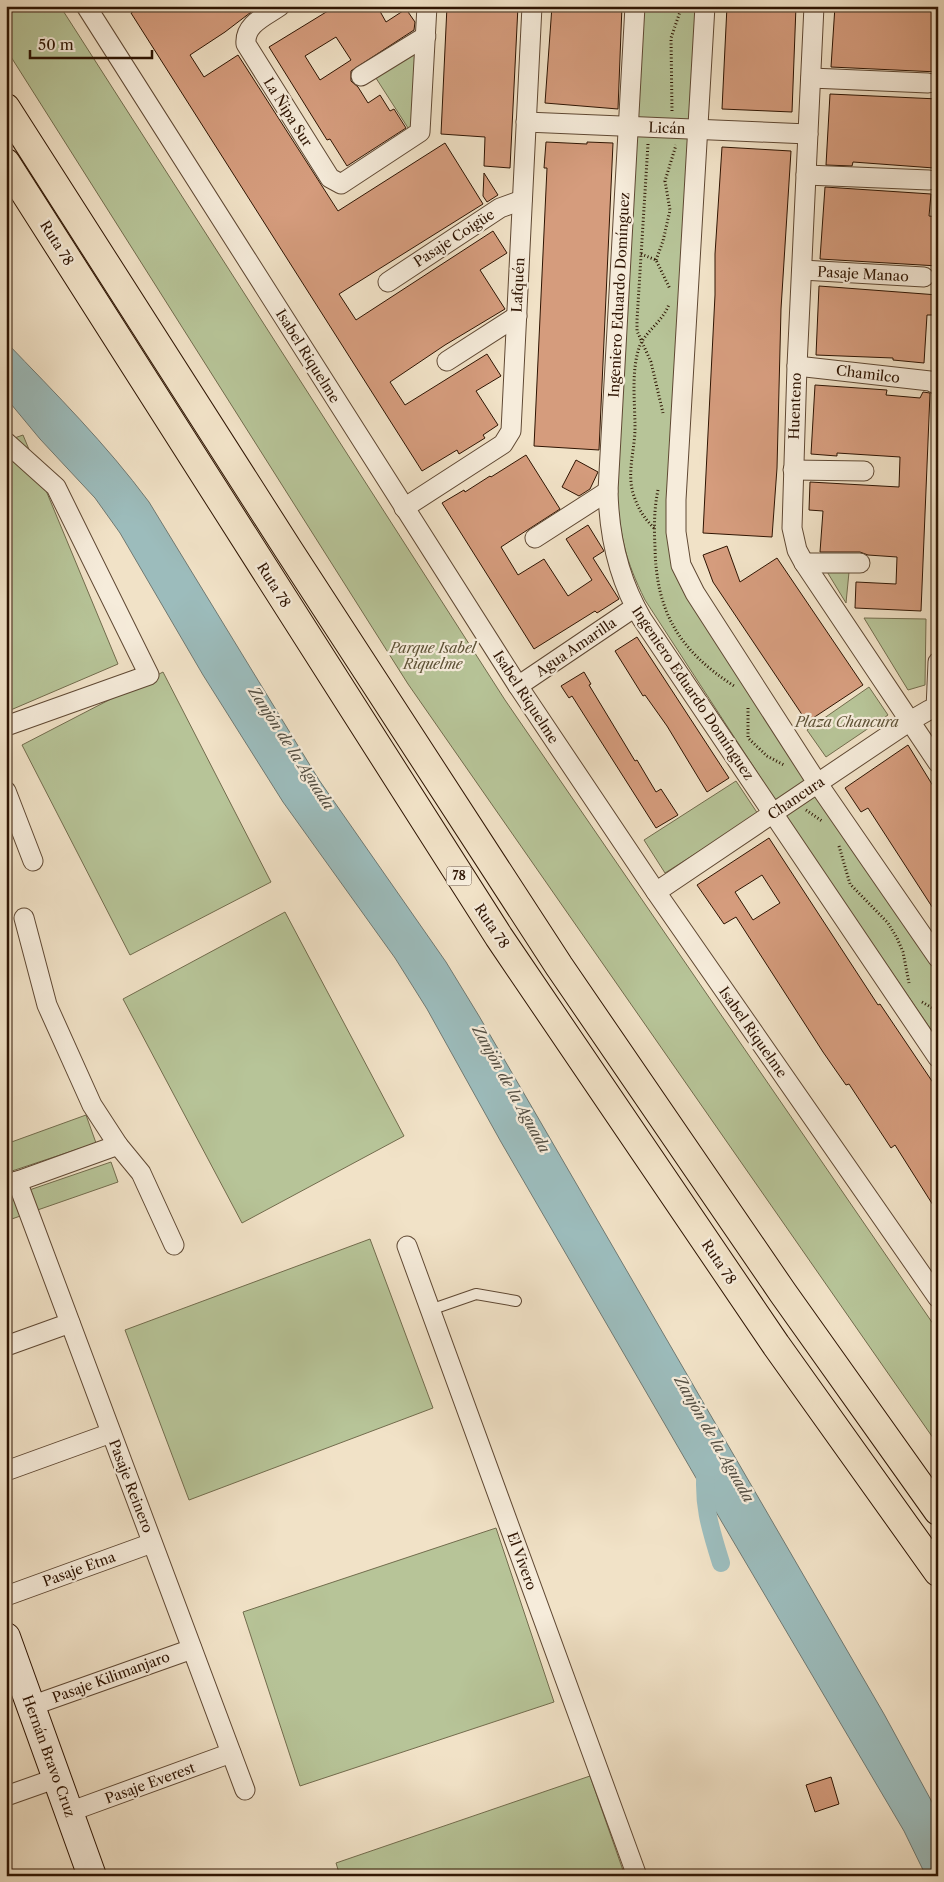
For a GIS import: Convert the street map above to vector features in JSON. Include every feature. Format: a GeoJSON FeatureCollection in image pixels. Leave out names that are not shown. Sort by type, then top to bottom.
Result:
{"type":"FeatureCollection","features":[{"type":"Feature","properties":{"kind":"highway","name":"78"},"geometry":{"type":"LineString","coordinates":[[6,108],[559,966],[783,1293],[938,1511]]}},
{"type":"Feature","properties":{"kind":"highway","name":"Ruta 78"},"geometry":{"type":"LineString","coordinates":[[6,163],[494,929],[776,1345],[938,1572]]}},
{"type":"Feature","properties":{"kind":"main road","name":"Hernán Bravo Cruz"},"geometry":{"type":"LineString","coordinates":[[6,1636],[12,1669],[31,1706],[92,1876]]}},
{"type":"Feature","properties":{"kind":"street","name":"La Ñipa Sur"},"geometry":{"type":"LineString","coordinates":[[280,6],[252,25],[245,37],[248,48],[330,178],[337,184],[347,182],[420,132],[426,36]]}},
{"type":"Feature","properties":{"kind":"street"},"geometry":{"type":"LineString","coordinates":[[361,76],[426,36],[427,6]]}},
{"type":"Feature","properties":{"kind":"street","name":"Lafquén"},"geometry":{"type":"LineString","coordinates":[[404,508],[503,444],[509,436],[517,316],[532,6]]}},
{"type":"Feature","properties":{"kind":"street","name":"Ingeniero Eduardo Domínguez"},"geometry":{"type":"LineString","coordinates":[[635,6],[608,491],[612,540],[635,607],[938,1058]]}},
{"type":"Feature","properties":{"kind":"street"},"geometry":{"type":"LineString","coordinates":[[705,6],[676,500],[676,532],[681,565],[695,593],[818,784],[938,958]]}},
{"type":"Feature","properties":{"kind":"street","name":"Huenteno"},"geometry":{"type":"LineString","coordinates":[[814,6],[797,366],[792,528],[797,550],[804,563],[938,763]]}},
{"type":"Feature","properties":{"kind":"street","name":"Isabel Riquelme"},"geometry":{"type":"LineString","coordinates":[[91,8],[404,508],[518,686],[656,892],[938,1298]]}},
{"type":"Feature","properties":{"kind":"street"},"geometry":{"type":"LineString","coordinates":[[811,78],[928,83]]}},
{"type":"Feature","properties":{"kind":"street","name":"Licán"},"geometry":{"type":"LineString","coordinates":[[526,122],[808,134]]}},
{"type":"Feature","properties":{"kind":"street"},"geometry":{"type":"LineString","coordinates":[[806,175],[929,180]]}},
{"type":"Feature","properties":{"kind":"street","name":"Pasaje Coigüe"},"geometry":{"type":"LineString","coordinates":[[388,282],[500,208],[522,200]]}},
{"type":"Feature","properties":{"kind":"street","name":"Pasaje Manao"},"geometry":{"type":"LineString","coordinates":[[802,270],[924,277]]}},
{"type":"Feature","properties":{"kind":"street"},"geometry":{"type":"LineString","coordinates":[[447,361],[517,316]]}},
{"type":"Feature","properties":{"kind":"street","name":"Chamilco"},"geometry":{"type":"LineString","coordinates":[[797,366],[930,382],[938,385]]}},
{"type":"Feature","properties":{"kind":"street"},"geometry":{"type":"LineString","coordinates":[[6,442],[56,487],[149,675],[6,726]]}},
{"type":"Feature","properties":{"kind":"street"},"geometry":{"type":"LineString","coordinates":[[793,470],[864,472]]}},
{"type":"Feature","properties":{"kind":"street"},"geometry":{"type":"LineString","coordinates":[[535,538],[608,491]]}},
{"type":"Feature","properties":{"kind":"street"},"geometry":{"type":"LineString","coordinates":[[804,563],[860,563]]}},
{"type":"Feature","properties":{"kind":"street","name":"Agua Amarilla"},"geometry":{"type":"LineString","coordinates":[[518,686],[635,607]]}},
{"type":"Feature","properties":{"kind":"street"},"geometry":{"type":"LineString","coordinates":[[937,710],[938,662]]}},
{"type":"Feature","properties":{"kind":"street","name":"Chancura"},"geometry":{"type":"LineString","coordinates":[[656,892],[910,721],[929,710],[937,710]]}},
{"type":"Feature","properties":{"kind":"street"},"geometry":{"type":"LineString","coordinates":[[6,791],[33,862]]}},
{"type":"Feature","properties":{"kind":"street"},"geometry":{"type":"LineString","coordinates":[[24,918],[47,1005],[92,1105],[118,1145],[141,1173],[174,1245]]}},
{"type":"Feature","properties":{"kind":"street"},"geometry":{"type":"LineString","coordinates":[[12,1184],[118,1145]]}},
{"type":"Feature","properties":{"kind":"street","name":"Pasaje Reinero"},"geometry":{"type":"LineString","coordinates":[[12,1184],[70,1323],[245,1790]]}},
{"type":"Feature","properties":{"kind":"street","name":"El Vivero"},"geometry":{"type":"LineString","coordinates":[[406,1246],[637,1876]]}},
{"type":"Feature","properties":{"kind":"street"},"geometry":{"type":"LineString","coordinates":[[6,1346],[70,1323]]}},
{"type":"Feature","properties":{"kind":"street"},"geometry":{"type":"LineString","coordinates":[[6,1471],[111,1433]]}},
{"type":"Feature","properties":{"kind":"street","name":"Pasaje Etna"},"geometry":{"type":"LineString","coordinates":[[6,1596],[152,1543]]}},
{"type":"Feature","properties":{"kind":"street","name":"Pasaje Kilimanjaro"},"geometry":{"type":"LineString","coordinates":[[31,1706],[192,1648]]}},
{"type":"Feature","properties":{"kind":"street","name":"Pasaje Everest"},"geometry":{"type":"LineString","coordinates":[[69,1812],[231,1753]]}},
{"type":"Feature","properties":{"kind":"street"},"geometry":{"type":"LineString","coordinates":[[6,1796],[56,1778]]}},
{"type":"Feature","properties":{"kind":"lane"},"geometry":{"type":"LineString","coordinates":[[430,1310],[476,1294],[516,1301]]}},
{"type":"Feature","properties":{"kind":"path"},"geometry":{"type":"LineString","coordinates":[[671,115],[671,38],[682,6]]}},
{"type":"Feature","properties":{"kind":"path"},"geometry":{"type":"LineString","coordinates":[[656,260],[663,241],[670,210],[665,181],[677,142]]}},
{"type":"Feature","properties":{"kind":"path"},"geometry":{"type":"LineString","coordinates":[[621,253],[646,255],[656,260],[672,293]]}},
{"type":"Feature","properties":{"kind":"path"},"geometry":{"type":"LineString","coordinates":[[654,528],[644,519],[634,496],[631,482],[635,428],[635,378],[640,346],[658,325],[671,299]]}},
{"type":"Feature","properties":{"kind":"path"},"geometry":{"type":"LineString","coordinates":[[797,798],[808,812],[826,824]]}},
{"type":"Feature","properties":{"kind":"path"},"geometry":{"type":"LineString","coordinates":[[836,838],[850,884],[888,923],[897,938],[903,952],[909,986]]}},
{"type":"Feature","properties":{"kind":"path"},"geometry":{"type":"LineString","coordinates":[[920,1001],[934,1008],[938,1015]]}},
{"type":"Feature","properties":{"kind":"green space","name":"Parque Isabel Riquelme"},"geometry":{"type":"Polygon","coordinates":[[[6,6],[60,6],[505,700],[938,1331],[938,1445],[408,684],[6,49],[6,6]]]}},
{"type":"Feature","properties":{"kind":"green space"},"geometry":{"type":"Polygon","coordinates":[[[643,6],[697,6],[668,533],[938,966],[938,1040],[783,812],[645,600],[628,561],[620,525],[617,495],[643,6]]]}},
{"type":"Feature","properties":{"kind":"green space"},"geometry":{"type":"Polygon","coordinates":[[[411,51],[418,54],[416,127],[410,131],[374,75],[411,51]]]}},
{"type":"Feature","properties":{"kind":"green space"},"geometry":{"type":"Polygon","coordinates":[[[23,435],[118,664],[6,712],[6,441],[23,435]]]}},
{"type":"Feature","properties":{"kind":"green space"},"geometry":{"type":"Polygon","coordinates":[[[826,570],[849,572],[846,603],[826,570]]]}},
{"type":"Feature","properties":{"kind":"green space","name":"Plaza Chancura"},"geometry":{"type":"Polygon","coordinates":[[[864,618],[926,619],[925,685],[908,690],[864,618]]]}},
{"type":"Feature","properties":{"kind":"green space"},"geometry":{"type":"Polygon","coordinates":[[[163,672],[271,882],[130,955],[22,745],[163,672]]]}},
{"type":"Feature","properties":{"kind":"green space","name":"Plaza Chancura"},"geometry":{"type":"Polygon","coordinates":[[[869,687],[888,715],[826,757],[807,730],[869,687]]]}},
{"type":"Feature","properties":{"kind":"green space"},"geometry":{"type":"Polygon","coordinates":[[[736,781],[758,814],[665,873],[644,840],[736,781]]]}},
{"type":"Feature","properties":{"kind":"green space"},"geometry":{"type":"Polygon","coordinates":[[[285,912],[404,1136],[242,1223],[123,999],[285,912]]]}},
{"type":"Feature","properties":{"kind":"green space"},"geometry":{"type":"Polygon","coordinates":[[[86,1115],[96,1143],[6,1173],[6,1144],[86,1115]]]}},
{"type":"Feature","properties":{"kind":"green space"},"geometry":{"type":"Polygon","coordinates":[[[111,1162],[118,1182],[6,1221],[6,1198],[111,1162]]]}},
{"type":"Feature","properties":{"kind":"green space"},"geometry":{"type":"Polygon","coordinates":[[[370,1239],[433,1408],[189,1500],[125,1330],[370,1239]]]}},
{"type":"Feature","properties":{"kind":"green space"},"geometry":{"type":"Polygon","coordinates":[[[496,1528],[554,1702],[300,1786],[243,1612],[496,1528]]]}},
{"type":"Feature","properties":{"kind":"green space"},"geometry":{"type":"Polygon","coordinates":[[[590,1776],[625,1876],[340,1876],[336,1863],[590,1776]]]}},
{"type":"Feature","properties":{"kind":"water","name":"Zanjón de la Aguada"},"geometry":{"type":"Polygon","coordinates":[[[6,342],[98,440],[149,502],[319,780],[446,962],[479,1016],[884,1714],[938,1813],[938,1876],[926,1876],[904,1831],[501,1142],[427,1009],[395,958],[283,802],[203,675],[120,533],[95,498],[40,439],[6,398],[6,342]]]}},
{"type":"Feature","properties":{"kind":"building"},"geometry":{"type":"Polygon","coordinates":[[[142,6],[259,6],[225,32],[190,55],[204,77],[238,55],[338,211],[445,143],[483,204],[339,294],[356,320],[493,231],[507,253],[480,270],[505,309],[445,345],[390,382],[405,405],[487,354],[501,376],[476,391],[498,425],[483,435],[485,438],[459,454],[457,450],[422,471],[131,13],[142,6]]]}},
{"type":"Feature","properties":{"kind":"building"},"geometry":{"type":"Polygon","coordinates":[[[336,6],[377,6],[386,22],[406,9],[415,22],[414,30],[351,71],[351,81],[358,87],[368,103],[380,95],[390,111],[394,109],[406,128],[347,166],[330,139],[327,140],[269,47],[336,6]],[[336,37],[305,56],[320,80],[351,60],[336,37]]]}},
{"type":"Feature","properties":{"kind":"building"},"geometry":{"type":"Polygon","coordinates":[[[447,6],[518,6],[510,168],[484,166],[485,137],[441,134],[447,6]]]}},
{"type":"Feature","properties":{"kind":"building"},"geometry":{"type":"Polygon","coordinates":[[[552,6],[622,6],[618,109],[545,103],[552,6]]]}},
{"type":"Feature","properties":{"kind":"building"},"geometry":{"type":"Polygon","coordinates":[[[727,6],[796,6],[792,112],[722,109],[727,6]]]}},
{"type":"Feature","properties":{"kind":"building"},"geometry":{"type":"Polygon","coordinates":[[[835,6],[938,6],[938,72],[831,67],[835,6]]]}},
{"type":"Feature","properties":{"kind":"building"},"geometry":{"type":"Polygon","coordinates":[[[830,94],[938,99],[934,168],[853,162],[852,166],[826,165],[830,94]]]}},
{"type":"Feature","properties":{"kind":"building"},"geometry":{"type":"Polygon","coordinates":[[[546,142],[613,143],[599,450],[534,446],[547,168],[544,168],[546,142]]]}},
{"type":"Feature","properties":{"kind":"building"},"geometry":{"type":"Polygon","coordinates":[[[722,147],[791,151],[781,309],[777,468],[772,537],[703,533],[715,295],[715,254],[722,147]]]}},
{"type":"Feature","properties":{"kind":"building"},"geometry":{"type":"Polygon","coordinates":[[[484,173],[498,195],[487,202],[483,196],[484,173]]]}},
{"type":"Feature","properties":{"kind":"building"},"geometry":{"type":"Polygon","coordinates":[[[825,187],[931,194],[929,216],[938,217],[938,266],[820,259],[825,187]]]}},
{"type":"Feature","properties":{"kind":"building"},"geometry":{"type":"Polygon","coordinates":[[[819,286],[938,295],[938,315],[927,315],[924,363],[893,360],[893,358],[816,355],[819,286]]]}},
{"type":"Feature","properties":{"kind":"building"},"geometry":{"type":"Polygon","coordinates":[[[815,385],[887,390],[886,395],[920,398],[923,392],[930,393],[921,611],[855,608],[856,582],[896,584],[897,557],[868,555],[860,552],[820,552],[823,511],[809,510],[810,482],[899,487],[900,457],[837,453],[837,456],[811,454],[815,385]]]}},
{"type":"Feature","properties":{"kind":"building"},"geometry":{"type":"Polygon","coordinates":[[[526,455],[560,509],[501,547],[518,575],[544,559],[568,596],[592,580],[566,539],[588,525],[604,551],[593,558],[619,599],[597,613],[595,611],[534,649],[442,503],[464,490],[465,492],[526,455]]]}},
{"type":"Feature","properties":{"kind":"building"},"geometry":{"type":"Polygon","coordinates":[[[576,460],[598,472],[590,489],[579,496],[562,487],[576,460]]]}},
{"type":"Feature","properties":{"kind":"building"},"geometry":{"type":"Polygon","coordinates":[[[727,546],[740,582],[777,558],[863,685],[807,722],[713,582],[703,555],[727,546]]]}},
{"type":"Feature","properties":{"kind":"building"},"geometry":{"type":"Polygon","coordinates":[[[637,637],[729,778],[707,792],[667,726],[645,695],[643,696],[615,651],[637,637]]]}},
{"type":"Feature","properties":{"kind":"building"},"geometry":{"type":"Polygon","coordinates":[[[584,672],[591,684],[589,685],[635,761],[637,760],[656,792],[661,789],[678,815],[656,828],[572,696],[569,698],[561,686],[584,672]]]}},
{"type":"Feature","properties":{"kind":"building"},"geometry":{"type":"Polygon","coordinates":[[[908,745],[938,794],[938,916],[868,808],[861,812],[845,788],[908,745]]]}},
{"type":"Feature","properties":{"kind":"building"},"geometry":{"type":"Polygon","coordinates":[[[769,838],[878,1005],[880,1004],[938,1090],[938,1213],[895,1145],[891,1148],[849,1084],[846,1085],[823,1052],[736,917],[724,924],[697,885],[769,838]],[[762,875],[735,892],[753,920],[780,903],[762,875]]]}},
{"type":"Feature","properties":{"kind":"building"},"geometry":{"type":"Polygon","coordinates":[[[831,1777],[839,1804],[815,1812],[806,1785],[831,1777]]]}},
{"type":"Feature","properties":{"kind":"waterway"},"geometry":{"type":"LineString","coordinates":[[706,1466],[706,1504],[710,1527],[721,1563]]}}]}
